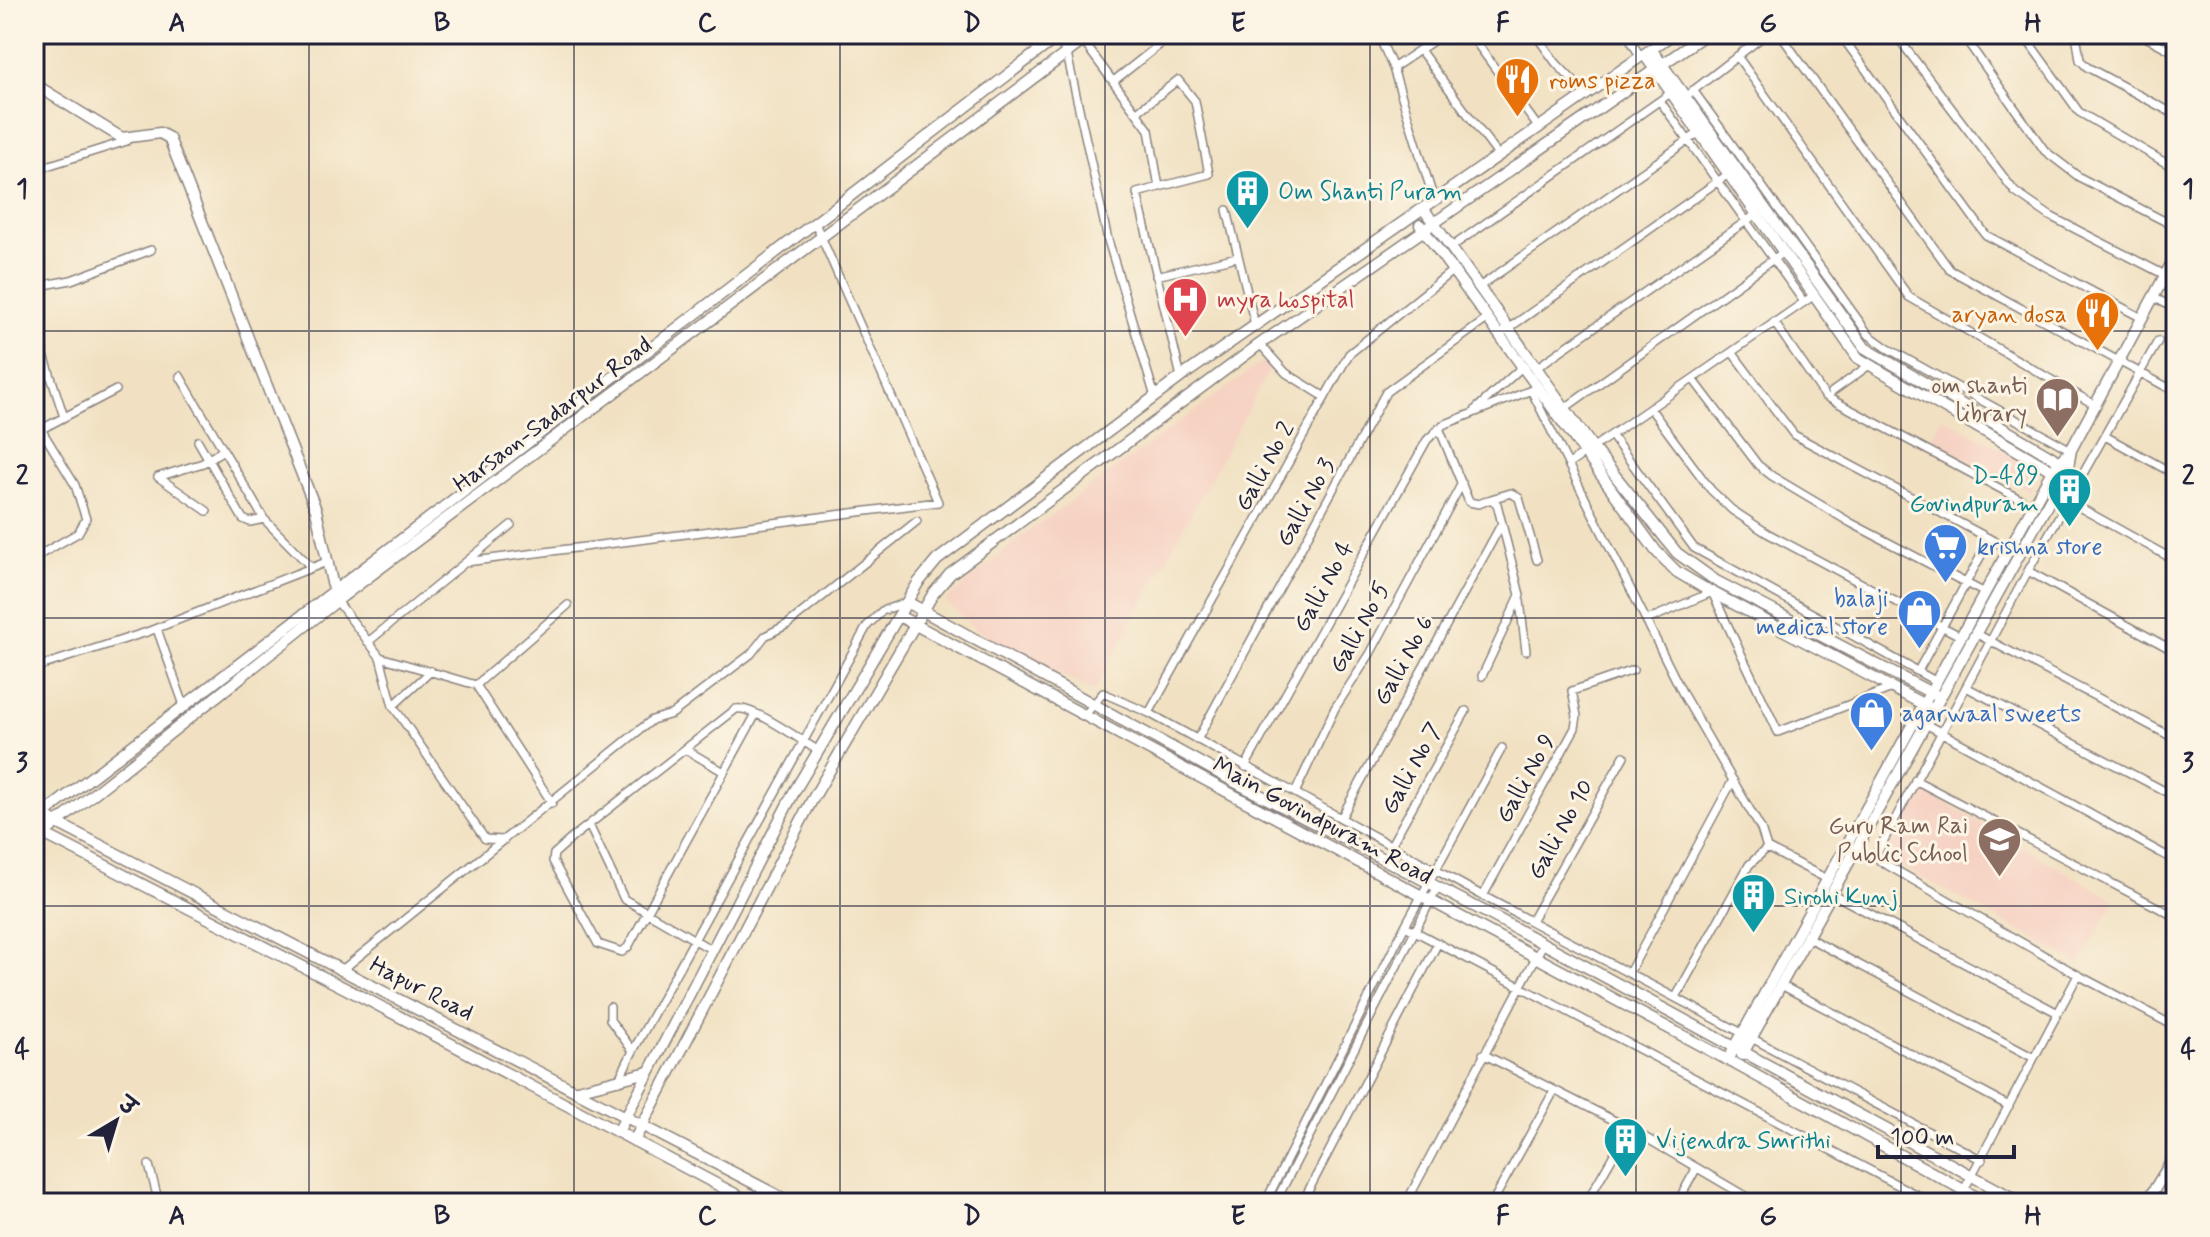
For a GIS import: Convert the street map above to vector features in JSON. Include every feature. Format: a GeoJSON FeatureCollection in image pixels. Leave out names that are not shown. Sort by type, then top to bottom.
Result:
{"type":"FeatureCollection","features":[{"type":"Feature","properties":{"kind":"street"},"geometry":{"type":"LineString","coordinates":[[1061,34],[1108,240],[1155,397]]}},
{"type":"Feature","properties":{"kind":"street","name":"Harsaon-Sadarpur Road"},"geometry":{"type":"LineString","coordinates":[[37,835],[57,823],[336,598],[1061,34]]}},
{"type":"Feature","properties":{"kind":"street"},"geometry":{"type":"LineString","coordinates":[[1115,80],[1173,34]]}},
{"type":"Feature","properties":{"kind":"street"},"geometry":{"type":"LineString","coordinates":[[1378,34],[1393,68],[1434,200]]}},
{"type":"Feature","properties":{"kind":"street"},"geometry":{"type":"LineString","coordinates":[[1393,68],[1443,34]]}},
{"type":"Feature","properties":{"kind":"street"},"geometry":{"type":"LineString","coordinates":[[1470,34],[1538,127]]}},
{"type":"Feature","properties":{"kind":"street"},"geometry":{"type":"LineString","coordinates":[[1535,34],[1556,63],[1586,94]]}},
{"type":"Feature","properties":{"kind":"street"},"geometry":{"type":"LineString","coordinates":[[1627,34],[1657,68],[1693,137],[1750,218],[1808,299],[1844,342],[1868,366],[2060,469]]}},
{"type":"Feature","properties":{"kind":"street"},"geometry":{"type":"LineString","coordinates":[[618,1132],[819,751],[907,602],[937,560],[1181,377],[1673,34]]}},
{"type":"Feature","properties":{"kind":"street"},"geometry":{"type":"LineString","coordinates":[[634,1141],[811,802],[939,588],[965,562],[1260,344],[1706,34]]}},
{"type":"Feature","properties":{"kind":"street"},"geometry":{"type":"LineString","coordinates":[[1441,254],[1673,97],[1693,90],[1766,34]]}},
{"type":"Feature","properties":{"kind":"street"},"geometry":{"type":"LineString","coordinates":[[1780,34],[1950,270],[2176,392]]}},
{"type":"Feature","properties":{"kind":"street"},"geometry":{"type":"LineString","coordinates":[[1840,34],[1986,235],[2142,318]]}},
{"type":"Feature","properties":{"kind":"street"},"geometry":{"type":"LineString","coordinates":[[1895,34],[2015,192],[2050,216],[2168,273],[2176,289]]}},
{"type":"Feature","properties":{"kind":"street"},"geometry":{"type":"LineString","coordinates":[[1962,34],[2045,151],[2079,177],[2176,227]]}},
{"type":"Feature","properties":{"kind":"street"},"geometry":{"type":"LineString","coordinates":[[2023,34],[2079,112],[2176,169]]}},
{"type":"Feature","properties":{"kind":"street"},"geometry":{"type":"LineString","coordinates":[[2076,34],[2080,60],[2087,67],[2176,115]]}},
{"type":"Feature","properties":{"kind":"street"},"geometry":{"type":"LineString","coordinates":[[2140,34],[2176,53]]}},
{"type":"Feature","properties":{"kind":"street"},"geometry":{"type":"LineString","coordinates":[[1087,37],[1149,130],[1159,187]]}},
{"type":"Feature","properties":{"kind":"street","name":"Harsaon-Sadarpur Road"},"geometry":{"type":"LineString","coordinates":[[37,816],[336,598],[1087,37]]}},
{"type":"Feature","properties":{"kind":"street"},"geometry":{"type":"LineString","coordinates":[[1420,50],[1498,155]]}},
{"type":"Feature","properties":{"kind":"street"},"geometry":{"type":"LineString","coordinates":[[1737,56],[1909,297],[2095,405]]}},
{"type":"Feature","properties":{"kind":"street"},"geometry":{"type":"LineString","coordinates":[[1137,112],[1178,80],[1195,101],[1209,174],[1137,193],[1181,377]]}},
{"type":"Feature","properties":{"kind":"street"},"geometry":{"type":"LineString","coordinates":[[34,84],[108,131],[132,139]]}},
{"type":"Feature","properties":{"kind":"street"},"geometry":{"type":"LineString","coordinates":[[1693,90],[1869,335],[1878,343],[2071,450]]}},
{"type":"Feature","properties":{"kind":"street"},"geometry":{"type":"LineString","coordinates":[[1673,97],[1693,137]]}},
{"type":"Feature","properties":{"kind":"street"},"geometry":{"type":"LineString","coordinates":[[1673,97],[1865,348],[2060,469]]}},
{"type":"Feature","properties":{"kind":"street"},"geometry":{"type":"LineString","coordinates":[[34,170],[132,139],[165,134],[172,144],[269,399],[316,510],[336,598],[380,657],[393,706],[485,839],[506,840]]}},
{"type":"Feature","properties":{"kind":"street"},"geometry":{"type":"LineString","coordinates":[[1479,287],[1693,137]]}},
{"type":"Feature","properties":{"kind":"street"},"geometry":{"type":"LineString","coordinates":[[1499,335],[1722,178]]}},
{"type":"Feature","properties":{"kind":"street"},"geometry":{"type":"LineString","coordinates":[[1423,208],[1548,383],[1589,451],[1663,559],[1712,592],[1928,707]]}},
{"type":"Feature","properties":{"kind":"street"},"geometry":{"type":"LineString","coordinates":[[1227,210],[1255,325]]}},
{"type":"Feature","properties":{"kind":"street"},"geometry":{"type":"LineString","coordinates":[[1413,215],[1522,367],[1647,620],[1761,829],[1767,848],[1827,879]]}},
{"type":"Feature","properties":{"kind":"street"},"geometry":{"type":"LineString","coordinates":[[1536,368],[1750,218]]}},
{"type":"Feature","properties":{"kind":"street"},"geometry":{"type":"LineString","coordinates":[[466,562],[938,502],[815,223]]}},
{"type":"Feature","properties":{"kind":"street"},"geometry":{"type":"LineString","coordinates":[[64,417],[43,352],[34,287],[71,280],[151,250]]}},
{"type":"Feature","properties":{"kind":"street"},"geometry":{"type":"LineString","coordinates":[[1732,1063],[1827,879],[1934,694],[1975,633],[2176,255]]}},
{"type":"Feature","properties":{"kind":"street"},"geometry":{"type":"LineString","coordinates":[[1565,408],[1777,256]]}},
{"type":"Feature","properties":{"kind":"street"},"geometry":{"type":"LineString","coordinates":[[1156,276],[1237,257]]}},
{"type":"Feature","properties":{"kind":"street","name":"Galli No 2"},"geometry":{"type":"LineString","coordinates":[[1149,713],[1349,354],[1452,271]]}},
{"type":"Feature","properties":{"kind":"street"},"geometry":{"type":"LineString","coordinates":[[2153,297],[2176,309]]}},
{"type":"Feature","properties":{"kind":"street"},"geometry":{"type":"LineString","coordinates":[[1569,464],[1808,299]]}},
{"type":"Feature","properties":{"kind":"street","name":"Galli No 3"},"geometry":{"type":"LineString","coordinates":[[1197,740],[1386,392],[1487,319]]}},
{"type":"Feature","properties":{"kind":"street"},"geometry":{"type":"LineString","coordinates":[[1774,322],[1825,396],[2033,506]]}},
{"type":"Feature","properties":{"kind":"street"},"geometry":{"type":"LineString","coordinates":[[2158,341],[2028,571],[1877,853],[1878,859],[2078,975],[2176,1027]]}},
{"type":"Feature","properties":{"kind":"street"},"geometry":{"type":"LineString","coordinates":[[1260,344],[1286,373],[1325,397]]}},
{"type":"Feature","properties":{"kind":"street"},"geometry":{"type":"LineString","coordinates":[[1732,352],[1794,435],[2009,549]]}},
{"type":"Feature","properties":{"kind":"street"},"geometry":{"type":"LineString","coordinates":[[1832,392],[1868,366]]}},
{"type":"Feature","properties":{"kind":"street"},"geometry":{"type":"LineString","coordinates":[[1471,414],[1522,367]]}},
{"type":"Feature","properties":{"kind":"street"},"geometry":{"type":"LineString","coordinates":[[180,376],[264,519],[310,566]]}},
{"type":"Feature","properties":{"kind":"street"},"geometry":{"type":"LineString","coordinates":[[1693,379],[1758,465],[1772,476],[1851,523],[1985,593]]}},
{"type":"Feature","properties":{"kind":"street"},"geometry":{"type":"LineString","coordinates":[[1537,560],[1519,498],[1511,493],[1472,504],[1439,428],[1548,383]]}},
{"type":"Feature","properties":{"kind":"street"},"geometry":{"type":"LineString","coordinates":[[1534,389],[1664,540],[1690,564],[1934,694]]}},
{"type":"Feature","properties":{"kind":"street"},"geometry":{"type":"LineString","coordinates":[[34,558],[78,533],[86,519],[75,485],[37,431],[116,390]]}},
{"type":"Feature","properties":{"kind":"street"},"geometry":{"type":"LineString","coordinates":[[1650,408],[1711,490],[1732,510],[1960,636]]}},
{"type":"Feature","properties":{"kind":"street","name":"Galli No 4"},"geometry":{"type":"LineString","coordinates":[[1245,767],[1427,440],[1439,428]]}},
{"type":"Feature","properties":{"kind":"street"},"geometry":{"type":"LineString","coordinates":[[1611,435],[1694,548],[1935,681]]}},
{"type":"Feature","properties":{"kind":"street"},"geometry":{"type":"LineString","coordinates":[[2105,436],[2176,475]]}},
{"type":"Feature","properties":{"kind":"street"},"geometry":{"type":"LineString","coordinates":[[198,441],[243,519],[250,522],[264,519]]}},
{"type":"Feature","properties":{"kind":"street"},"geometry":{"type":"LineString","coordinates":[[207,511],[158,477],[209,460],[223,450]]}},
{"type":"Feature","properties":{"kind":"street"},"geometry":{"type":"LineString","coordinates":[[1934,694],[1935,681],[1960,636],[2033,506],[2060,469]]}},
{"type":"Feature","properties":{"kind":"street","name":"Galli No 5"},"geometry":{"type":"LineString","coordinates":[[1295,793],[1335,708],[1370,654],[1462,483]]}},
{"type":"Feature","properties":{"kind":"street"},"geometry":{"type":"LineString","coordinates":[[1491,499],[1497,504],[1520,595],[1526,651]]}},
{"type":"Feature","properties":{"kind":"street"},"geometry":{"type":"LineString","coordinates":[[2068,501],[2176,561]]}},
{"type":"Feature","properties":{"kind":"street"},"geometry":{"type":"LineString","coordinates":[[342,970],[652,720],[672,714],[687,703],[751,654],[765,636],[788,624],[917,521]]}},
{"type":"Feature","properties":{"kind":"street","name":"Galli No 6"},"geometry":{"type":"LineString","coordinates":[[1341,818],[1502,523]]}},
{"type":"Feature","properties":{"kind":"street"},"geometry":{"type":"LineString","coordinates":[[368,642],[511,525]]}},
{"type":"Feature","properties":{"kind":"street"},"geometry":{"type":"LineString","coordinates":[[1918,671],[1990,539]]}},
{"type":"Feature","properties":{"kind":"street"},"geometry":{"type":"LineString","coordinates":[[34,668],[157,629],[310,566],[330,561]]}},
{"type":"Feature","properties":{"kind":"street"},"geometry":{"type":"LineString","coordinates":[[2028,571],[2176,652]]}},
{"type":"Feature","properties":{"kind":"street"},"geometry":{"type":"LineString","coordinates":[[1647,620],[1712,592]]}},
{"type":"Feature","properties":{"kind":"street"},"geometry":{"type":"LineString","coordinates":[[1712,592],[1778,732],[1892,688]]}},
{"type":"Feature","properties":{"kind":"street"},"geometry":{"type":"LineString","coordinates":[[1482,676],[1520,595]]}},
{"type":"Feature","properties":{"kind":"street"},"geometry":{"type":"LineString","coordinates":[[618,1081],[867,626],[882,611],[907,602]]}},
{"type":"Feature","properties":{"kind":"street","name":"Main Govindpuram Road"},"geometry":{"type":"LineString","coordinates":[[907,602],[1289,812],[1433,885],[2022,1203]]}},
{"type":"Feature","properties":{"kind":"street"},"geometry":{"type":"LineString","coordinates":[[476,685],[568,605]]}},
{"type":"Feature","properties":{"kind":"street","name":"Main Govindpuram Road"},"geometry":{"type":"LineString","coordinates":[[899,616],[1987,1203]]}},
{"type":"Feature","properties":{"kind":"street"},"geometry":{"type":"LineString","coordinates":[[157,629],[185,708]]}},
{"type":"Feature","properties":{"kind":"street"},"geometry":{"type":"LineString","coordinates":[[1975,633],[2176,739]]}},
{"type":"Feature","properties":{"kind":"street"},"geometry":{"type":"LineString","coordinates":[[380,657],[476,685],[552,803]]}},
{"type":"Feature","properties":{"kind":"street","name":"Galli No 9"},"geometry":{"type":"LineString","coordinates":[[1483,896],[1575,728],[1577,716],[1572,691],[1633,670]]}},
{"type":"Feature","properties":{"kind":"street"},"geometry":{"type":"LineString","coordinates":[[393,706],[431,671]]}},
{"type":"Feature","properties":{"kind":"street"},"geometry":{"type":"LineString","coordinates":[[1966,687],[2176,797]]}},
{"type":"Feature","properties":{"kind":"street"},"geometry":{"type":"LineString","coordinates":[[1085,715],[1098,695],[1108,693],[1149,713],[1483,896],[1748,1033],[1982,1160]]}},
{"type":"Feature","properties":{"kind":"street"},"geometry":{"type":"LineString","coordinates":[[756,714],[622,952],[598,944],[553,861],[554,854],[736,709],[742,707],[756,714],[819,751]]}},
{"type":"Feature","properties":{"kind":"street","name":"Galli No 7"},"geometry":{"type":"LineString","coordinates":[[1391,845],[1466,711]]}},
{"type":"Feature","properties":{"kind":"street"},"geometry":{"type":"LineString","coordinates":[[1920,721],[2176,861]]}},
{"type":"Feature","properties":{"kind":"street"},"geometry":{"type":"LineString","coordinates":[[1748,1033],[1781,985],[1920,721]]}},
{"type":"Feature","properties":{"kind":"street"},"geometry":{"type":"LineString","coordinates":[[1275,1203],[1414,930],[1436,870],[1502,748]]}},
{"type":"Feature","properties":{"kind":"street"},"geometry":{"type":"LineString","coordinates":[[685,749],[724,772]]}},
{"type":"Feature","properties":{"kind":"street","name":"Galli No 10"},"geometry":{"type":"LineString","coordinates":[[1531,921],[1624,756]]}},
{"type":"Feature","properties":{"kind":"street"},"geometry":{"type":"LineString","coordinates":[[1629,973],[1733,780]]}},
{"type":"Feature","properties":{"kind":"street"},"geometry":{"type":"LineString","coordinates":[[1915,780],[2176,917]]}},
{"type":"Feature","properties":{"kind":"street","name":"Hapur Road"},"geometry":{"type":"LineString","coordinates":[[37,816],[57,823],[792,1203]]}},
{"type":"Feature","properties":{"kind":"street"},"geometry":{"type":"LineString","coordinates":[[589,825],[616,889],[629,904],[712,950]]}},
{"type":"Feature","properties":{"kind":"street","name":"Hapur Road"},"geometry":{"type":"LineString","coordinates":[[37,835],[752,1203]]}},
{"type":"Feature","properties":{"kind":"street"},"geometry":{"type":"LineString","coordinates":[[1676,997],[1749,865],[1767,848]]}},
{"type":"Feature","properties":{"kind":"street"},"geometry":{"type":"LineString","coordinates":[[1831,893],[2058,1013]]}},
{"type":"Feature","properties":{"kind":"street"},"geometry":{"type":"LineString","coordinates":[[1265,1203],[1405,926],[1426,898]]}},
{"type":"Feature","properties":{"kind":"street"},"geometry":{"type":"LineString","coordinates":[[1405,926],[1932,1203]]}},
{"type":"Feature","properties":{"kind":"street"},"geometry":{"type":"LineString","coordinates":[[1807,937],[2034,1058]]}},
{"type":"Feature","properties":{"kind":"street"},"geometry":{"type":"LineString","coordinates":[[1302,1203],[1438,943]]}},
{"type":"Feature","properties":{"kind":"street"},"geometry":{"type":"LineString","coordinates":[[1406,1203],[1543,944]]}},
{"type":"Feature","properties":{"kind":"street"},"geometry":{"type":"LineString","coordinates":[[1957,1203],[2078,975]]}},
{"type":"Feature","properties":{"kind":"street"},"geometry":{"type":"LineString","coordinates":[[1781,985],[2009,1106]]}},
{"type":"Feature","properties":{"kind":"street"},"geometry":{"type":"LineString","coordinates":[[610,1007],[610,1020],[633,1051]]}},
{"type":"Feature","properties":{"kind":"street"},"geometry":{"type":"LineString","coordinates":[[1483,1054],[1629,1128],[1757,1203]]}},
{"type":"Feature","properties":{"kind":"street"},"geometry":{"type":"LineString","coordinates":[[577,1090],[648,1072]]}},
{"type":"Feature","properties":{"kind":"street"},"geometry":{"type":"LineString","coordinates":[[1492,1203],[1554,1091]]}},
{"type":"Feature","properties":{"kind":"street"},"geometry":{"type":"LineString","coordinates":[[1586,1203],[1629,1128]]}},
{"type":"Feature","properties":{"kind":"street"},"geometry":{"type":"LineString","coordinates":[[2146,1203],[2176,1154]]}},
{"type":"Feature","properties":{"kind":"street"},"geometry":{"type":"LineString","coordinates":[[149,1165],[159,1203]]}},
{"type":"Feature","properties":{"kind":"street"},"geometry":{"type":"LineString","coordinates":[[1677,1203],[1696,1169]]}},
{"type":"Feature","properties":{"kind":"street"},"geometry":{"type":"LineString","coordinates":[[2170,1203],[2176,1193]]}},
{"type":"Feature","properties":{"kind":"shaded area"},"geometry":{"type":"Polygon","coordinates":[[[1264,361],[1270,369],[1094,692],[976,630],[945,601],[1022,536],[1264,361]]]}},
{"type":"Feature","properties":{"kind":"shaded area"},"geometry":{"type":"Polygon","coordinates":[[[1942,417],[2038,469],[2029,492],[2016,483],[2013,487],[1932,438],[1942,417]]]}},
{"type":"Feature","properties":{"kind":"shaded area","name":"Guru Ram Rai Public School"},"geometry":{"type":"Polygon","coordinates":[[[1918,787],[2115,900],[2080,964],[1881,855],[1918,787]]]}},
{"type":"Feature","properties":{"kind":"place","name":"roms pizza"},"geometry":{"type":"Point","coordinates":[1518,119]}},
{"type":"Feature","properties":{"kind":"place","name":"Om Shanti Puram"},"geometry":{"type":"Point","coordinates":[1247,230]}},
{"type":"Feature","properties":{"kind":"place","name":"myra hospital"},"geometry":{"type":"Point","coordinates":[1186,338]}},
{"type":"Feature","properties":{"kind":"place","name":"aryan dosa"},"geometry":{"type":"Point","coordinates":[2098,353]}},
{"type":"Feature","properties":{"kind":"place","name":"om shanti library"},"geometry":{"type":"Point","coordinates":[2058,438]}},
{"type":"Feature","properties":{"kind":"place","name":"D-489 Govindpuram"},"geometry":{"type":"Point","coordinates":[2070,528]}},
{"type":"Feature","properties":{"kind":"place","name":"krishna store"},"geometry":{"type":"Point","coordinates":[1946,585]}},
{"type":"Feature","properties":{"kind":"place","name":"balaji medical store"},"geometry":{"type":"Point","coordinates":[1919,651]}},
{"type":"Feature","properties":{"kind":"place","name":"agarwaal sweets"},"geometry":{"type":"Point","coordinates":[1871,752]}},
{"type":"Feature","properties":{"kind":"place","name":"Guru Ram Rai Public School"},"geometry":{"type":"Point","coordinates":[1999,878]}},
{"type":"Feature","properties":{"kind":"place","name":"Sirohi Kunj"},"geometry":{"type":"Point","coordinates":[1753,935]}},
{"type":"Feature","properties":{"kind":"place","name":"Vijendra Smrithi"},"geometry":{"type":"Point","coordinates":[1625,1179]}}]}
